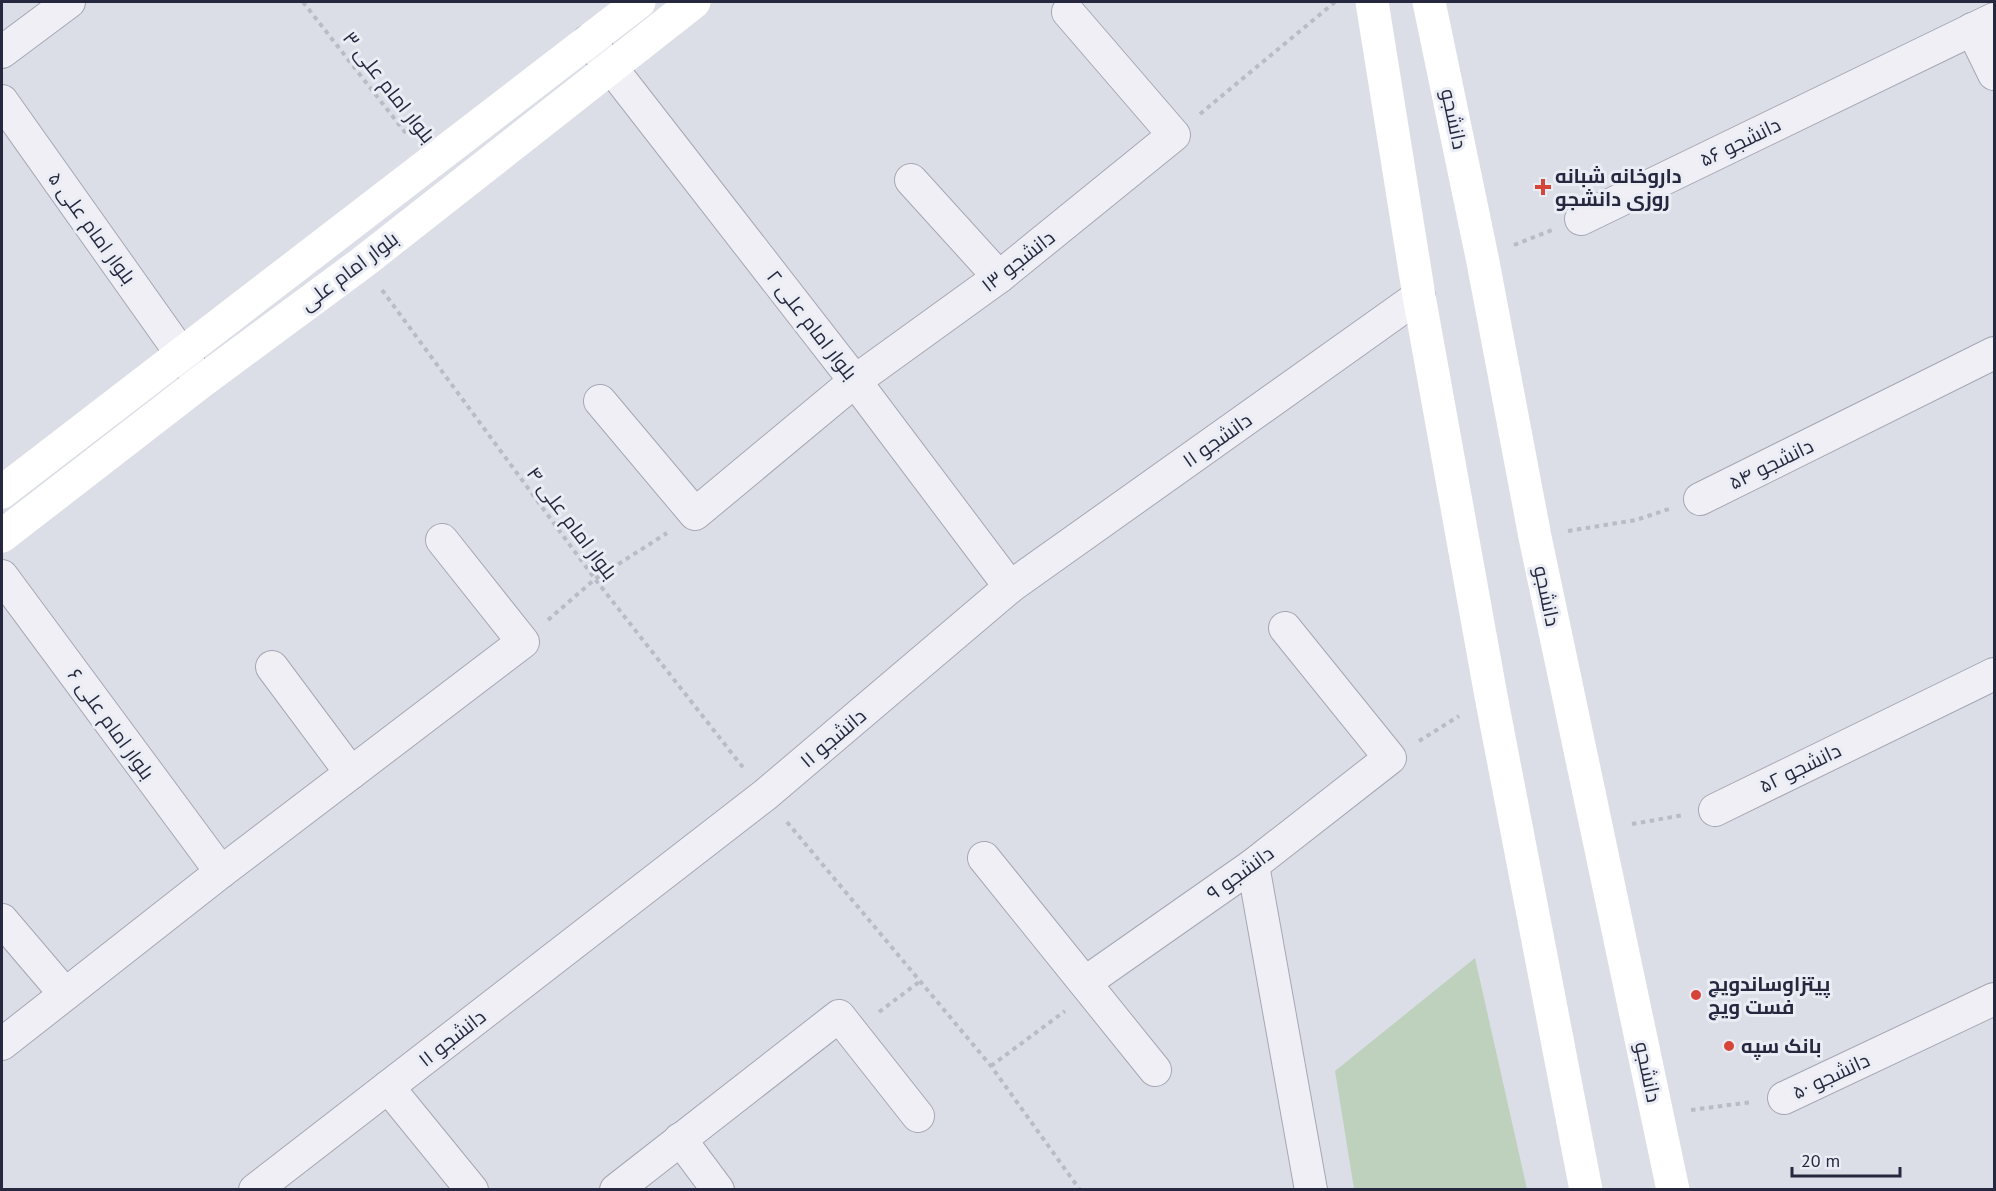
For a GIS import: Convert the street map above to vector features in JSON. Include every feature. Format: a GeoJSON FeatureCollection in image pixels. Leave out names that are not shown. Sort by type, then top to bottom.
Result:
{"type":"FeatureCollection","features":[{"type":"Feature","properties":{"kind":"main road","name":"بلوار امام علی"},"geometry":{"type":"LineString","coordinates":[[2,492],[639,2]]}},
{"type":"Feature","properties":{"kind":"main road","name":"بلوار امام علی"},"geometry":{"type":"LineString","coordinates":[[2,536],[201,382],[362,263],[694,2]]}},
{"type":"Feature","properties":{"kind":"main road"},"geometry":{"type":"LineString","coordinates":[[1372,2],[1419,296],[1491,696],[1586,1190]]}},
{"type":"Feature","properties":{"kind":"main road","name":"دانشجو"},"geometry":{"type":"LineString","coordinates":[[1429,2],[1482,257],[1534,537],[1672,1190]]}},
{"type":"Feature","properties":{"kind":"street"},"geometry":{"type":"LineString","coordinates":[[2,52],[69,2]]}},
{"type":"Feature","properties":{"kind":"street"},"geometry":{"type":"LineString","coordinates":[[1068,12],[1174,135]]}},
{"type":"Feature","properties":{"kind":"street"},"geometry":{"type":"LineString","coordinates":[[1983,24],[1995,74]]}},
{"type":"Feature","properties":{"kind":"street","name":"دانشجو ۵۶"},"geometry":{"type":"LineString","coordinates":[[1581,219],[1983,24]]}},
{"type":"Feature","properties":{"kind":"street","name":"بلوار امام علی ۲"},"geometry":{"type":"LineString","coordinates":[[588,41],[610,66],[855,381],[1010,586]]}},
{"type":"Feature","properties":{"kind":"street","name":"بلوار امام علی ۵"},"geometry":{"type":"LineString","coordinates":[[2,101],[201,382]]}},
{"type":"Feature","properties":{"kind":"street","name":"دانشجو ۱۳"},"geometry":{"type":"LineString","coordinates":[[695,514],[855,381],[999,277],[1174,135]]}},
{"type":"Feature","properties":{"kind":"street"},"geometry":{"type":"LineString","coordinates":[[911,180],[999,277]]}},
{"type":"Feature","properties":{"kind":"street","name":"دانشجو ۱۱"},"geometry":{"type":"LineString","coordinates":[[255,1190],[765,795],[1010,586],[1419,296]]}},
{"type":"Feature","properties":{"kind":"street","name":"دانشجو ۵۴"},"geometry":{"type":"LineString","coordinates":[[1700,499],[1995,353]]}},
{"type":"Feature","properties":{"kind":"street"},"geometry":{"type":"LineString","coordinates":[[600,401],[695,514]]}},
{"type":"Feature","properties":{"kind":"street"},"geometry":{"type":"LineString","coordinates":[[2,1044],[221,872],[523,642],[442,540]]}},
{"type":"Feature","properties":{"kind":"street","name":"بلوار امام علی ۶"},"geometry":{"type":"LineString","coordinates":[[2,576],[221,872]]}},
{"type":"Feature","properties":{"kind":"street"},"geometry":{"type":"LineString","coordinates":[[1285,628],[1390,758]]}},
{"type":"Feature","properties":{"kind":"street"},"geometry":{"type":"LineString","coordinates":[[272,667],[351,773]]}},
{"type":"Feature","properties":{"kind":"street","name":"دانشجو ۵۲"},"geometry":{"type":"LineString","coordinates":[[1715,810],[1995,674]]}},
{"type":"Feature","properties":{"kind":"street","name":"دانشجو ۹"},"geometry":{"type":"LineString","coordinates":[[1089,987],[1253,865],[1390,758]]}},
{"type":"Feature","properties":{"kind":"street"},"geometry":{"type":"LineString","coordinates":[[984,858],[1155,1070]]}},
{"type":"Feature","properties":{"kind":"street"},"geometry":{"type":"LineString","coordinates":[[1253,865],[1311,1190]]}},
{"type":"Feature","properties":{"kind":"street"},"geometry":{"type":"LineString","coordinates":[[2,920],[65,994]]}},
{"type":"Feature","properties":{"kind":"street","name":"دانشجو ۵۰"},"geometry":{"type":"LineString","coordinates":[[1784,1098],[1995,999]]}},
{"type":"Feature","properties":{"kind":"street"},"geometry":{"type":"LineString","coordinates":[[616,1190],[839,1016],[918,1116]]}},
{"type":"Feature","properties":{"kind":"street"},"geometry":{"type":"LineString","coordinates":[[388,1087],[472,1190]]}},
{"type":"Feature","properties":{"kind":"street"},"geometry":{"type":"LineString","coordinates":[[680,1140],[718,1190]]}},
{"type":"Feature","properties":{"kind":"path","name":"بلوار امام علی ۳"},"geometry":{"type":"LineString","coordinates":[[303,2],[430,164]]}},
{"type":"Feature","properties":{"kind":"path"},"geometry":{"type":"LineString","coordinates":[[1174,135],[1335,2]]}},
{"type":"Feature","properties":{"kind":"path"},"geometry":{"type":"LineString","coordinates":[[1482,257],[1581,219]]}},
{"type":"Feature","properties":{"kind":"path","name":"بلوار امام علی ۴"},"geometry":{"type":"LineString","coordinates":[[362,263],[595,579],[765,795],[991,1066],[1080,1190]]}},
{"type":"Feature","properties":{"kind":"path"},"geometry":{"type":"LineString","coordinates":[[1534,537],[1636,520],[1700,499]]}},
{"type":"Feature","properties":{"kind":"path"},"geometry":{"type":"LineString","coordinates":[[523,642],[595,579],[695,514]]}},
{"type":"Feature","properties":{"kind":"path"},"geometry":{"type":"LineString","coordinates":[[1390,758],[1491,696]]}},
{"type":"Feature","properties":{"kind":"path"},"geometry":{"type":"LineString","coordinates":[[1596,831],[1715,810]]}},
{"type":"Feature","properties":{"kind":"path"},"geometry":{"type":"LineString","coordinates":[[853,1032],[919,981]]}},
{"type":"Feature","properties":{"kind":"path"},"geometry":{"type":"LineString","coordinates":[[991,1066],[1089,987]]}},
{"type":"Feature","properties":{"kind":"path","name":"دانشجو ۵۰"},"geometry":{"type":"LineString","coordinates":[[1657,1114],[1784,1098]]}},
{"type":"Feature","properties":{"kind":"green space"},"geometry":{"type":"Polygon","coordinates":[[[1475,958],[1527,1189],[1354,1189],[1335,1071],[1475,958]]]}},
{"type":"Feature","properties":{"kind":"place","name":"داروخانه شبانه روزی دانشجو"},"geometry":{"type":"Point","coordinates":[1543,187]}},
{"type":"Feature","properties":{"kind":"place","name":"پیتزاوساندویچ فست ویچ"},"geometry":{"type":"Point","coordinates":[1696,995]}},
{"type":"Feature","properties":{"kind":"place","name":"بانک سپه"},"geometry":{"type":"Point","coordinates":[1729,1046]}}]}
